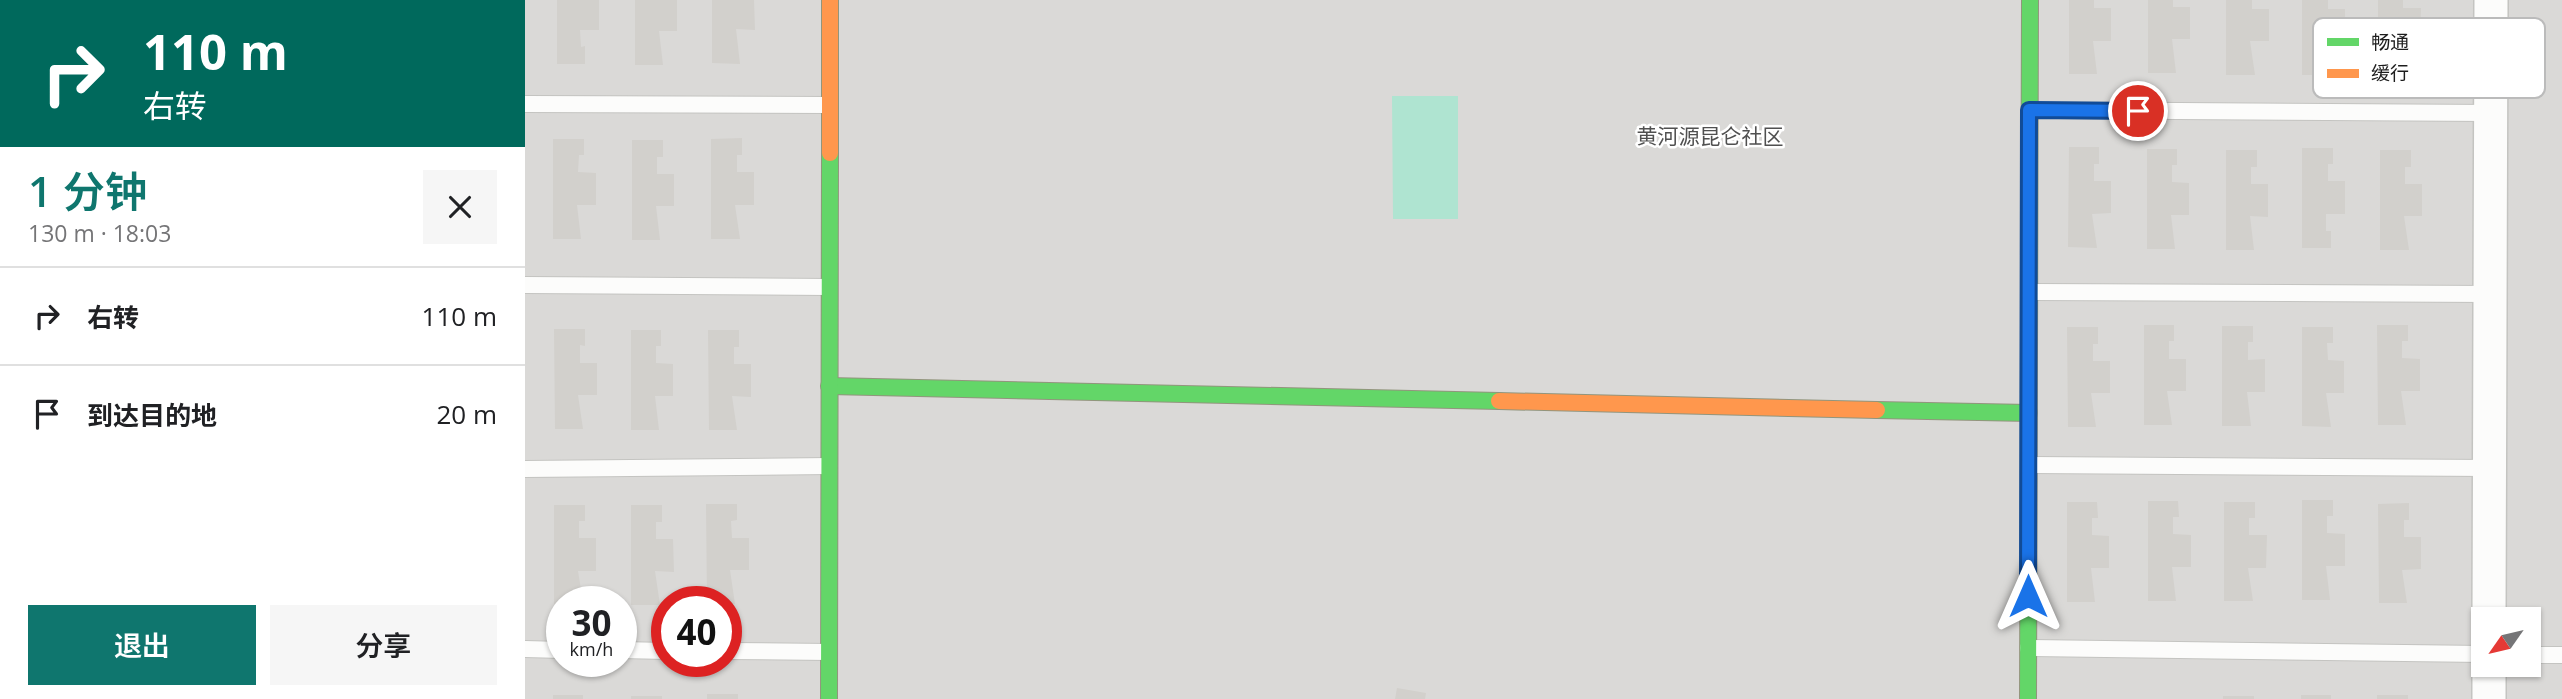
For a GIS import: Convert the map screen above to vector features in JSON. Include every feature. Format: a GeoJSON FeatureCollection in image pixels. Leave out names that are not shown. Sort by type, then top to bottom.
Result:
{"type":"FeatureCollection","features":[{"type":"Feature","properties":{"kind":"street"},"geometry":{"type":"LineString","coordinates":[[829,699],[830,0]]}},
{"type":"Feature","properties":{"kind":"street"},"geometry":{"type":"LineString","coordinates":[[2028,699],[2030,0]]}},
{"type":"Feature","properties":{"kind":"street"},"geometry":{"type":"LineString","coordinates":[[2491,0],[2491,18]]}},
{"type":"Feature","properties":{"kind":"street"},"geometry":{"type":"LineString","coordinates":[[2489,607],[2490,98]]}},
{"type":"Feature","properties":{"kind":"street"},"geometry":{"type":"LineString","coordinates":[[829,386],[2029,414]]}},
{"type":"Feature","properties":{"kind":"street"},"geometry":{"type":"LineString","coordinates":[[2489,677],[2489,699]]}},
{"type":"Feature","properties":{"kind":"lane"},"geometry":{"type":"LineString","coordinates":[[525,104],[830,104]]}},
{"type":"Feature","properties":{"kind":"lane"},"geometry":{"type":"LineString","coordinates":[[2029,110],[2490,113]]}},
{"type":"Feature","properties":{"kind":"lane"},"geometry":{"type":"LineString","coordinates":[[525,285],[829,287]]}},
{"type":"Feature","properties":{"kind":"lane"},"geometry":{"type":"LineString","coordinates":[[2029,292],[2490,294]]}},
{"type":"Feature","properties":{"kind":"lane"},"geometry":{"type":"LineString","coordinates":[[525,469],[829,466]]}},
{"type":"Feature","properties":{"kind":"lane"},"geometry":{"type":"LineString","coordinates":[[2029,466],[2490,468]]}},
{"type":"Feature","properties":{"kind":"lane"},"geometry":{"type":"LineString","coordinates":[[2028,648],[2471,654]]}},
{"type":"Feature","properties":{"kind":"lane"},"geometry":{"type":"LineString","coordinates":[[525,649],[546,650]]}},
{"type":"Feature","properties":{"kind":"lane"},"geometry":{"type":"LineString","coordinates":[[742,651],[829,652]]}},
{"type":"Feature","properties":{"kind":"lane"},"geometry":{"type":"LineString","coordinates":[[2541,655],[2562,655]]}},
{"type":"Feature","properties":{"kind":"shaded area"},"geometry":{"type":"Polygon","coordinates":[[[525,0],[2562,0],[2562,699],[525,699],[525,0]]]}},
{"type":"Feature","properties":{"kind":"green space"},"geometry":{"type":"Polygon","coordinates":[[[1392,96],[1458,96],[1458,219],[1393,219],[1392,96]]]}},
{"type":"Feature","properties":{"kind":"building"},"geometry":{"type":"Polygon","coordinates":[[[557,0],[599,0],[599,30],[580,30],[581,47],[585,46],[585,64],[557,64],[557,0]]]}},
{"type":"Feature","properties":{"kind":"building"},"geometry":{"type":"Polygon","coordinates":[[[635,0],[677,0],[677,31],[659,31],[663,65],[635,65],[635,0]]]}},
{"type":"Feature","properties":{"kind":"building"},"geometry":{"type":"Polygon","coordinates":[[[712,0],[754,0],[755,30],[736,29],[740,64],[712,63],[712,0]]]}},
{"type":"Feature","properties":{"kind":"building"},"geometry":{"type":"Polygon","coordinates":[[[2069,0],[2094,0],[2094,8],[2111,8],[2111,41],[2093,41],[2097,74],[2069,74],[2069,0]]]}},
{"type":"Feature","properties":{"kind":"building"},"geometry":{"type":"Polygon","coordinates":[[[2148,0],[2173,0],[2173,7],[2190,7],[2190,39],[2172,39],[2176,73],[2148,73],[2148,0]]]}},
{"type":"Feature","properties":{"kind":"building"},"geometry":{"type":"Polygon","coordinates":[[[2226,0],[2252,0],[2252,9],[2269,9],[2269,41],[2250,41],[2255,75],[2226,75],[2226,0]]]}},
{"type":"Feature","properties":{"kind":"building"},"geometry":{"type":"Polygon","coordinates":[[[2302,0],[2328,0],[2328,9],[2345,9],[2345,18],[2313,18],[2313,75],[2302,75],[2302,0]]]}},
{"type":"Feature","properties":{"kind":"building"},"geometry":{"type":"Polygon","coordinates":[[[2378,0],[2403,0],[2403,8],[2421,8],[2421,18],[2378,18],[2378,0]]]}},
{"type":"Feature","properties":{"kind":"building"},"geometry":{"type":"Polygon","coordinates":[[[742,138],[742,155],[737,155],[737,172],[754,172],[754,205],[735,205],[740,239],[711,239],[711,139],[742,138]]]}},
{"type":"Feature","properties":{"kind":"building"},"geometry":{"type":"Polygon","coordinates":[[[553,139],[584,139],[584,155],[579,155],[578,172],[596,173],[596,205],[577,205],[581,239],[553,239],[553,139]]]}},
{"type":"Feature","properties":{"kind":"building"},"geometry":{"type":"Polygon","coordinates":[[[632,140],[663,140],[663,157],[657,157],[657,174],[674,174],[674,206],[656,206],[660,240],[632,240],[632,140]]]}},
{"type":"Feature","properties":{"kind":"building"},"geometry":{"type":"Polygon","coordinates":[[[2069,147],[2099,147],[2099,164],[2094,164],[2094,181],[2111,181],[2111,213],[2092,214],[2097,248],[2068,247],[2069,147]]]}},
{"type":"Feature","properties":{"kind":"building"},"geometry":{"type":"Polygon","coordinates":[[[2302,148],[2333,148],[2333,164],[2328,164],[2328,181],[2345,181],[2345,214],[2326,214],[2326,231],[2331,231],[2331,248],[2302,248],[2302,148]]]}},
{"type":"Feature","properties":{"kind":"building"},"geometry":{"type":"Polygon","coordinates":[[[2147,149],[2177,149],[2177,165],[2172,165],[2172,182],[2189,183],[2189,215],[2171,215],[2175,249],[2147,249],[2147,149]]]}},
{"type":"Feature","properties":{"kind":"building"},"geometry":{"type":"Polygon","coordinates":[[[2226,150],[2257,150],[2257,167],[2251,167],[2251,184],[2268,184],[2268,217],[2250,216],[2254,250],[2226,250],[2226,150]]]}},
{"type":"Feature","properties":{"kind":"building"},"geometry":{"type":"Polygon","coordinates":[[[2380,150],[2411,150],[2411,167],[2405,167],[2405,184],[2422,184],[2422,216],[2404,216],[2409,250],[2380,250],[2380,150]]]}},
{"type":"Feature","properties":{"kind":"building"},"geometry":{"type":"Polygon","coordinates":[[[2144,325],[2174,325],[2174,341],[2169,341],[2169,359],[2186,359],[2186,391],[2167,391],[2172,425],[2144,425],[2144,325]]]}},
{"type":"Feature","properties":{"kind":"building"},"geometry":{"type":"Polygon","coordinates":[[[2377,325],[2408,325],[2408,341],[2402,341],[2402,358],[2420,359],[2420,391],[2401,391],[2406,425],[2378,425],[2377,325]]]}},
{"type":"Feature","properties":{"kind":"building"},"geometry":{"type":"Polygon","coordinates":[[[2222,326],[2253,326],[2253,342],[2248,342],[2248,360],[2265,359],[2265,392],[2247,392],[2251,426],[2222,426],[2222,326]]]}},
{"type":"Feature","properties":{"kind":"building"},"geometry":{"type":"Polygon","coordinates":[[[2067,327],[2098,327],[2098,344],[2093,344],[2093,361],[2110,361],[2110,393],[2091,393],[2096,427],[2068,427],[2067,327]]]}},
{"type":"Feature","properties":{"kind":"building"},"geometry":{"type":"Polygon","coordinates":[[[2302,327],[2333,327],[2333,343],[2327,343],[2328,360],[2344,361],[2344,393],[2326,393],[2331,427],[2302,426],[2302,327]]]}},
{"type":"Feature","properties":{"kind":"building"},"geometry":{"type":"Polygon","coordinates":[[[554,329],[585,329],[585,346],[580,345],[580,363],[597,363],[597,395],[578,395],[583,429],[555,429],[554,329]]]}},
{"type":"Feature","properties":{"kind":"building"},"geometry":{"type":"Polygon","coordinates":[[[631,330],[661,330],[661,346],[656,346],[656,363],[673,364],[673,396],[655,396],[659,430],[631,430],[631,330]]]}},
{"type":"Feature","properties":{"kind":"building"},"geometry":{"type":"Polygon","coordinates":[[[708,330],[739,330],[739,347],[734,347],[734,364],[751,364],[751,397],[732,396],[737,430],[709,430],[708,330]]]}},
{"type":"Feature","properties":{"kind":"building"},"geometry":{"type":"Polygon","coordinates":[[[2302,500],[2333,500],[2333,516],[2327,516],[2327,533],[2345,534],[2345,566],[2326,566],[2330,600],[2302,600],[2302,500]]]}},
{"type":"Feature","properties":{"kind":"building"},"geometry":{"type":"Polygon","coordinates":[[[2148,501],[2178,501],[2179,517],[2173,517],[2173,534],[2191,535],[2191,567],[2172,567],[2176,601],[2148,601],[2148,501]]]}},
{"type":"Feature","properties":{"kind":"building"},"geometry":{"type":"Polygon","coordinates":[[[2067,502],[2097,502],[2098,518],[2092,518],[2092,535],[2109,536],[2109,568],[2091,568],[2095,602],[2067,602],[2067,502]]]}},
{"type":"Feature","properties":{"kind":"building"},"geometry":{"type":"Polygon","coordinates":[[[2224,502],[2255,502],[2255,518],[2249,518],[2249,535],[2267,535],[2266,568],[2248,568],[2253,601],[2224,601],[2224,502]]]}},
{"type":"Feature","properties":{"kind":"building"},"geometry":{"type":"Polygon","coordinates":[[[2409,503],[2409,520],[2404,520],[2404,537],[2421,537],[2421,569],[2402,570],[2407,603],[2379,603],[2378,504],[2409,503]]]}},
{"type":"Feature","properties":{"kind":"building"},"geometry":{"type":"Polygon","coordinates":[[[706,504],[737,504],[737,520],[731,521],[732,538],[749,538],[749,570],[730,570],[732,586],[707,586],[706,504]]]}},
{"type":"Feature","properties":{"kind":"building"},"geometry":{"type":"Polygon","coordinates":[[[554,505],[585,505],[585,521],[579,521],[579,538],[596,538],[596,571],[578,571],[580,586],[554,586],[554,505]]]}},
{"type":"Feature","properties":{"kind":"building"},"geometry":{"type":"Polygon","coordinates":[[[631,505],[662,505],[662,522],[656,522],[656,539],[673,539],[674,572],[655,571],[657,586],[651,586],[651,605],[637,605],[637,586],[631,586],[631,505]]]}},
{"type":"Feature","properties":{"kind":"building"},"geometry":{"type":"Polygon","coordinates":[[[1397,688],[1426,693],[1425,699],[1395,699],[1397,688]]]}},
{"type":"Feature","properties":{"kind":"building"},"geometry":{"type":"Polygon","coordinates":[[[707,694],[738,694],[738,699],[707,699],[707,694]]]}},
{"type":"Feature","properties":{"kind":"building"},"geometry":{"type":"Polygon","coordinates":[[[553,695],[583,695],[583,699],[553,699],[553,695]]]}},
{"type":"Feature","properties":{"kind":"building"},"geometry":{"type":"Polygon","coordinates":[[[2301,695],[2331,695],[2331,699],[2301,699],[2301,695]]]}},
{"type":"Feature","properties":{"kind":"building"},"geometry":{"type":"Polygon","coordinates":[[[2377,695],[2408,695],[2408,699],[2377,699],[2377,695]]]}},
{"type":"Feature","properties":{"kind":"building"},"geometry":{"type":"Polygon","coordinates":[[[631,696],[662,696],[662,699],[631,699],[631,696]]]}},
{"type":"Feature","properties":{"kind":"building"},"geometry":{"type":"Polygon","coordinates":[[[2223,696],[2254,696],[2254,699],[2223,699],[2223,696]]]}},
{"type":"Feature","properties":{"kind":"traffic: fast"},"geometry":{"type":"LineString","coordinates":[[2028,699],[2030,0]]}},
{"type":"Feature","properties":{"kind":"traffic: fast"},"geometry":{"type":"LineString","coordinates":[[829,699],[830,153]]}},
{"type":"Feature","properties":{"kind":"traffic: fast"},"geometry":{"type":"LineString","coordinates":[[829,386],[1499,401]]}},
{"type":"Feature","properties":{"kind":"traffic: fast"},"geometry":{"type":"LineString","coordinates":[[1877,410],[2029,413]]}},
{"type":"Feature","properties":{"kind":"traffic: slow"},"geometry":{"type":"LineString","coordinates":[[830,0],[830,153]]}},
{"type":"Feature","properties":{"kind":"traffic: slow"},"geometry":{"type":"LineString","coordinates":[[1499,401],[1877,410]]}},
{"type":"Feature","properties":{"kind":"district","name":"黄河源昆仑社区"},"geometry":{"type":"Point","coordinates":[1710,137]}},
{"type":"Feature","properties":{"kind":"route"},"geometry":{"type":"LineString","coordinates":[[2028,596],[2029,110],[2138,111]]}}]}
